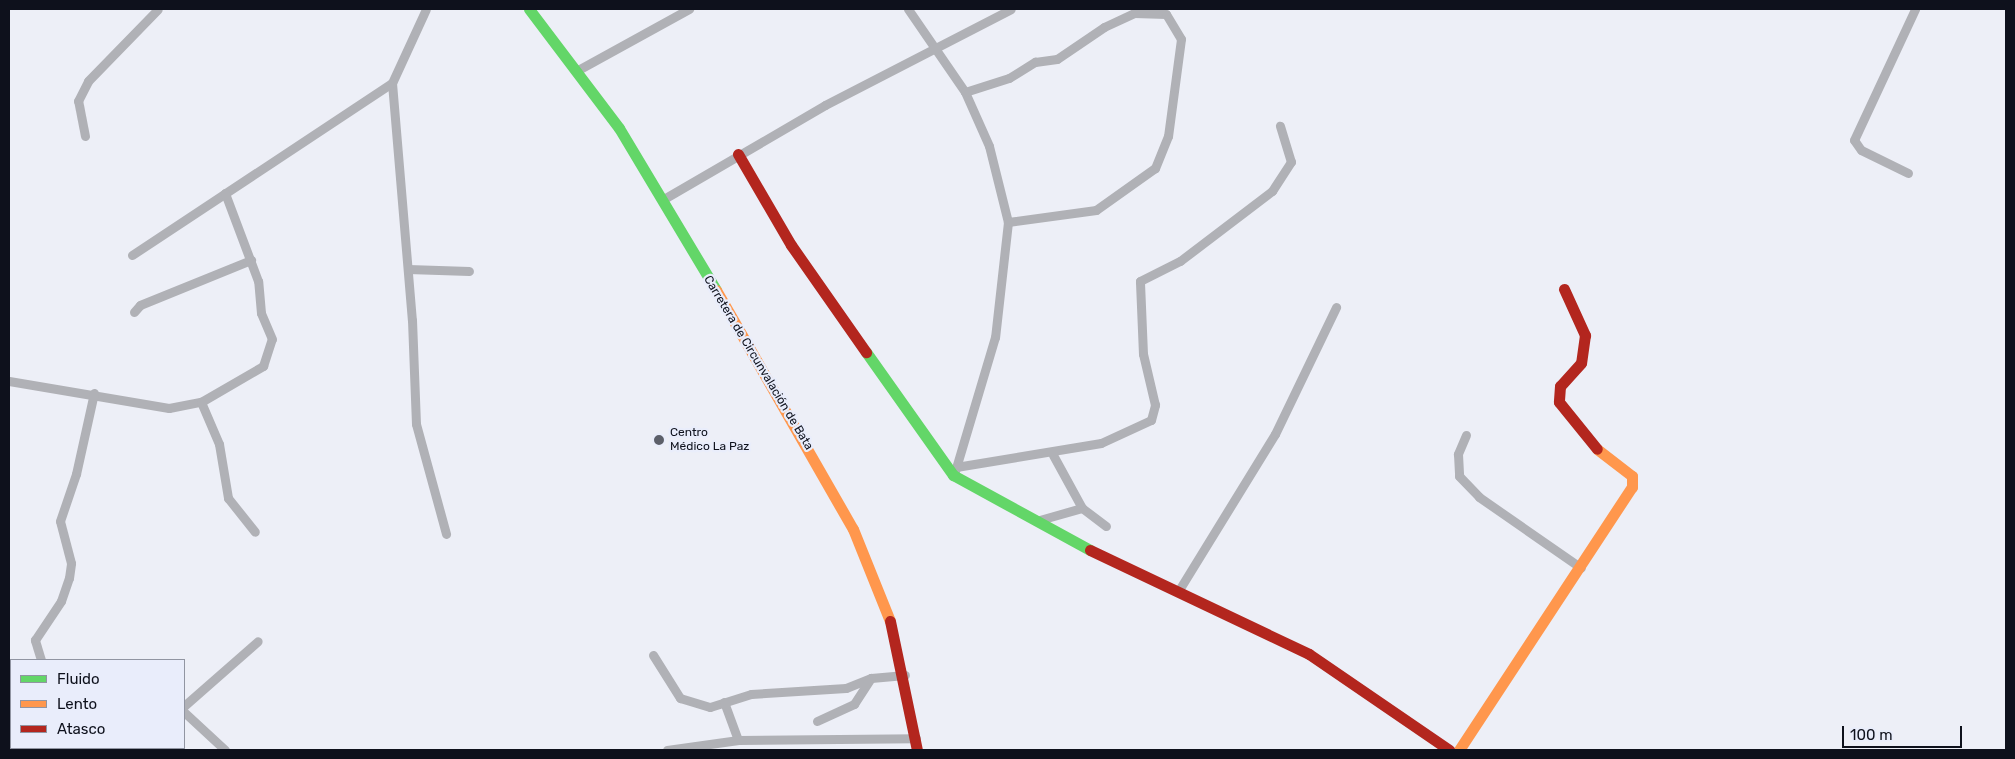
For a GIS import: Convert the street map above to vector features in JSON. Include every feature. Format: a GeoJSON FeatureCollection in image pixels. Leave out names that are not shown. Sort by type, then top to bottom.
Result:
{"type":"FeatureCollection","features":[{"type":"Feature","properties":{"kind":"street"},"geometry":{"type":"LineString","coordinates":[[85,136],[78,101],[88,81],[158,9]]}},
{"type":"Feature","properties":{"kind":"street"},"geometry":{"type":"LineString","coordinates":[[426,9],[392,83],[408,269],[416,424],[446,534]]}},
{"type":"Feature","properties":{"kind":"street","name":"Carretera de Circunvalación de Bata"},"geometry":{"type":"LineString","coordinates":[[529,9],[578,70],[662,200],[788,410],[853,529],[896,635],[905,675],[916,744]]}},
{"type":"Feature","properties":{"kind":"street"},"geometry":{"type":"LineString","coordinates":[[578,70],[689,9]]}},
{"type":"Feature","properties":{"kind":"street"},"geometry":{"type":"LineString","coordinates":[[908,9],[937,46],[965,92],[989,146],[1008,222],[995,338],[955,471]]}},
{"type":"Feature","properties":{"kind":"street"},"geometry":{"type":"LineString","coordinates":[[662,200],[738,154],[937,46],[1011,9]]}},
{"type":"Feature","properties":{"kind":"street"},"geometry":{"type":"LineString","coordinates":[[1908,173],[1861,150],[1854,140],[1915,9]]}},
{"type":"Feature","properties":{"kind":"street"},"geometry":{"type":"LineString","coordinates":[[965,92],[1009,78],[1035,62],[1057,59],[1104,27],[1134,13],[1166,14],[1181,39],[1168,136],[1155,168],[1096,210],[1008,222]]}},
{"type":"Feature","properties":{"kind":"street"},"geometry":{"type":"LineString","coordinates":[[132,255],[392,83]]}},
{"type":"Feature","properties":{"kind":"street"},"geometry":{"type":"LineString","coordinates":[[955,471],[1101,444],[1151,420],[1155,406],[1143,354],[1140,281],[1180,261],[1272,191],[1291,162],[1280,126]]}},
{"type":"Feature","properties":{"kind":"street"},"geometry":{"type":"LineString","coordinates":[[738,154],[792,245],[955,471],[1036,521],[1109,561],[1179,590],[1323,662],[1449,750]]}},
{"type":"Feature","properties":{"kind":"street"},"geometry":{"type":"LineString","coordinates":[[9,381],[94,393],[155,408],[201,402],[256,372],[273,348],[251,260],[226,193]]}},
{"type":"Feature","properties":{"kind":"street"},"geometry":{"type":"LineString","coordinates":[[134,312],[140,305],[251,260]]}},
{"type":"Feature","properties":{"kind":"street"},"geometry":{"type":"LineString","coordinates":[[408,269],[469,271]]}},
{"type":"Feature","properties":{"kind":"street"},"geometry":{"type":"LineString","coordinates":[[1460,750],[1628,496],[1633,480],[1592,445],[1559,402],[1560,386],[1581,364],[1585,335],[1564,289]]}},
{"type":"Feature","properties":{"kind":"street"},"geometry":{"type":"LineString","coordinates":[[1179,590],[1276,434],[1336,307]]}},
{"type":"Feature","properties":{"kind":"street"},"geometry":{"type":"LineString","coordinates":[[40,659],[34,650],[36,640],[69,578],[71,563],[60,521],[76,474],[94,393]]}},
{"type":"Feature","properties":{"kind":"street"},"geometry":{"type":"LineString","coordinates":[[201,402],[219,444],[228,498],[255,532]]}},
{"type":"Feature","properties":{"kind":"street"},"geometry":{"type":"LineString","coordinates":[[1466,435],[1458,454],[1459,476],[1479,497],[1581,568]]}},
{"type":"Feature","properties":{"kind":"street"},"geometry":{"type":"LineString","coordinates":[[1053,454],[1082,508],[1106,526]]}},
{"type":"Feature","properties":{"kind":"street"},"geometry":{"type":"LineString","coordinates":[[1036,521],[1082,508]]}},
{"type":"Feature","properties":{"kind":"street"},"geometry":{"type":"LineString","coordinates":[[185,705],[258,641]]}},
{"type":"Feature","properties":{"kind":"street"},"geometry":{"type":"LineString","coordinates":[[653,655],[680,698],[710,707],[751,694],[846,688],[871,678],[905,675]]}},
{"type":"Feature","properties":{"kind":"street"},"geometry":{"type":"LineString","coordinates":[[817,721],[854,704],[871,678]]}},
{"type":"Feature","properties":{"kind":"street"},"geometry":{"type":"LineString","coordinates":[[724,702],[738,740]]}},
{"type":"Feature","properties":{"kind":"street"},"geometry":{"type":"LineString","coordinates":[[185,713],[225,750]]}},
{"type":"Feature","properties":{"kind":"street"},"geometry":{"type":"LineString","coordinates":[[666,750],[738,740],[916,744]]}},
{"type":"Feature","properties":{"kind":"traffic: fast"},"geometry":{"type":"LineString","coordinates":[[529,9],[619,128],[716,290]]}},
{"type":"Feature","properties":{"kind":"traffic: fast"},"geometry":{"type":"LineString","coordinates":[[866,352],[953,475],[1090,550]]}},
{"type":"Feature","properties":{"kind":"traffic: slow"},"geometry":{"type":"LineString","coordinates":[[716,290],[853,529],[890,621]]}},
{"type":"Feature","properties":{"kind":"traffic: slow"},"geometry":{"type":"LineString","coordinates":[[1459,750],[1632,487],[1632,476],[1597,449]]}},
{"type":"Feature","properties":{"kind":"traffic: jam"},"geometry":{"type":"LineString","coordinates":[[738,154],[791,245],[866,352]]}},
{"type":"Feature","properties":{"kind":"traffic: jam"},"geometry":{"type":"LineString","coordinates":[[1564,289],[1585,335],[1581,363],[1560,386],[1559,402],[1597,449]]}},
{"type":"Feature","properties":{"kind":"traffic: jam"},"geometry":{"type":"LineString","coordinates":[[1090,550],[1309,654],[1449,750]]}},
{"type":"Feature","properties":{"kind":"traffic: jam"},"geometry":{"type":"LineString","coordinates":[[890,621],[917,750]]}},
{"type":"Feature","properties":{"kind":"place","name":"Centro Médico La Paz"},"geometry":{"type":"Point","coordinates":[659,440]}}]}
